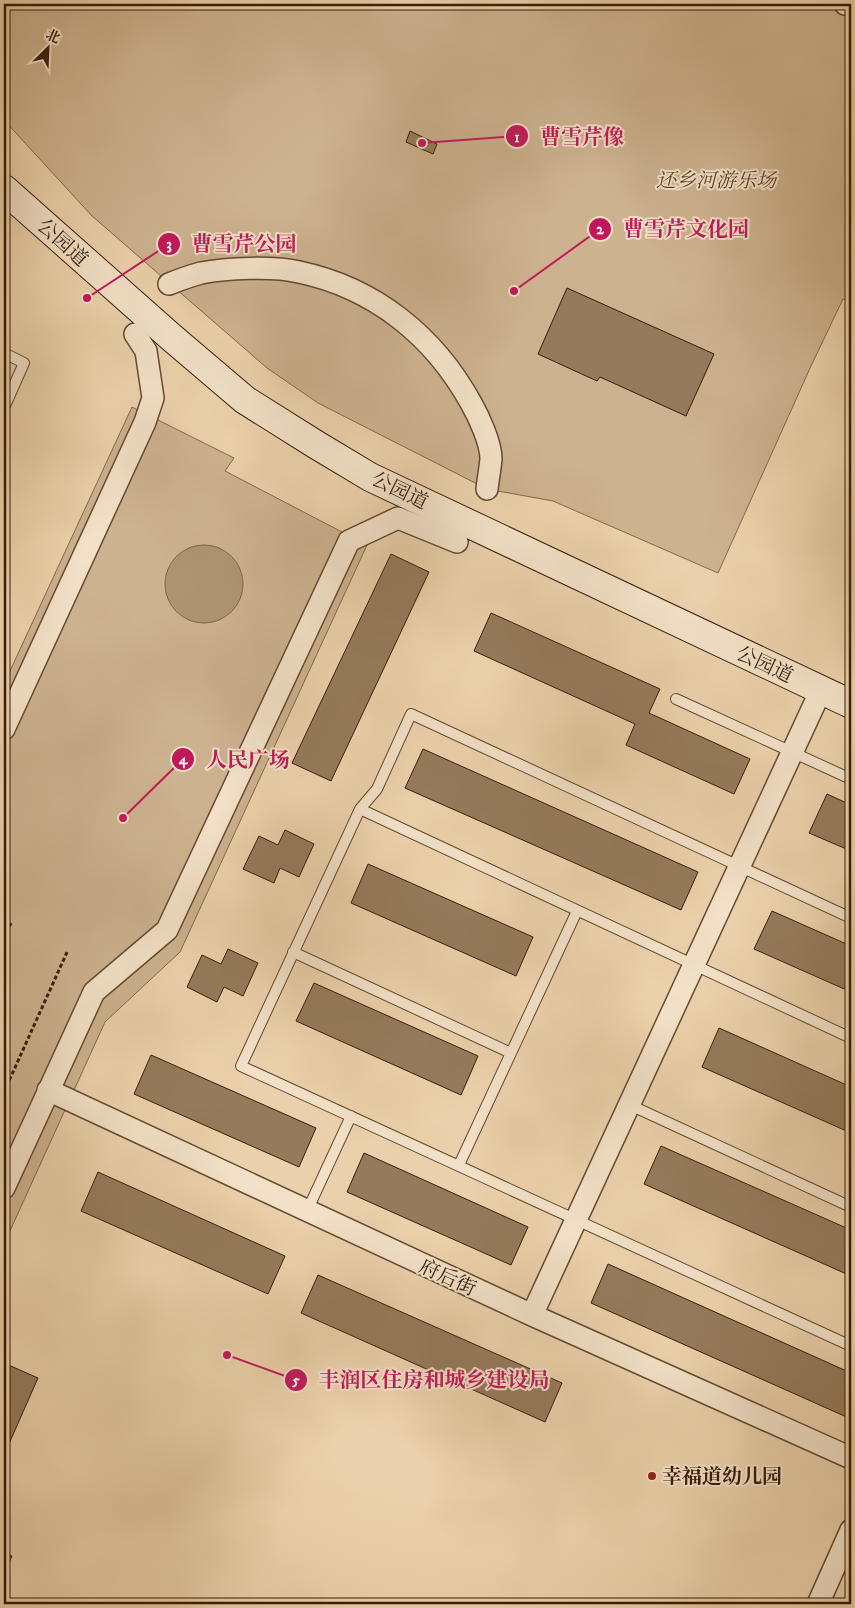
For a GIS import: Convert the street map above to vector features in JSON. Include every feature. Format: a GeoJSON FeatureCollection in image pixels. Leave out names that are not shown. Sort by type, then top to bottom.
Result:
{"type":"FeatureCollection","features":[{"type":"Feature","properties":{"kind":"main road","name":"公园道"},"geometry":{"type":"LineString","coordinates":[[4,189],[171,338],[238,393],[315,444],[370,476],[851,704]]}},
{"type":"Feature","properties":{"kind":"street"},"geometry":{"type":"LineString","coordinates":[[846,4],[851,4]]}},
{"type":"Feature","properties":{"kind":"street"},"geometry":{"type":"LineString","coordinates":[[169,284],[202,273],[255,268],[298,271],[344,286],[385,307],[424,338],[458,379],[481,420],[491,458],[487,489]]}},
{"type":"Feature","properties":{"kind":"street"},"geometry":{"type":"LineString","coordinates":[[4,729],[145,422],[153,398],[146,351],[135,334]]}},
{"type":"Feature","properties":{"kind":"street"},"geometry":{"type":"LineString","coordinates":[[4,1188],[94,992],[167,930],[350,541],[398,518],[457,542]]}},
{"type":"Feature","properties":{"kind":"street"},"geometry":{"type":"LineString","coordinates":[[532,1315],[821,690]]}},
{"type":"Feature","properties":{"kind":"street","name":"府后街"},"geometry":{"type":"LineString","coordinates":[[48,1090],[532,1315],[851,1458]]}},
{"type":"Feature","properties":{"kind":"street"},"geometry":{"type":"LineString","coordinates":[[818,1604],[851,1530]]}},
{"type":"Feature","properties":{"kind":"lane"},"geometry":{"type":"LineString","coordinates":[[4,354],[24,362],[4,408]]}},
{"type":"Feature","properties":{"kind":"lane"},"geometry":{"type":"LineString","coordinates":[[676,699],[851,779]]}},
{"type":"Feature","properties":{"kind":"lane"},"geometry":{"type":"LineString","coordinates":[[851,918],[411,714],[377,789],[360,809],[240,1066],[851,1346]]}},
{"type":"Feature","properties":{"kind":"lane"},"geometry":{"type":"LineString","coordinates":[[360,809],[851,1038]]}},
{"type":"Feature","properties":{"kind":"lane"},"geometry":{"type":"LineString","coordinates":[[459,1166],[577,911]]}},
{"type":"Feature","properties":{"kind":"lane"},"geometry":{"type":"LineString","coordinates":[[293,952],[511,1053]]}},
{"type":"Feature","properties":{"kind":"lane"},"geometry":{"type":"LineString","coordinates":[[630,1105],[851,1207]]}},
{"type":"Feature","properties":{"kind":"lane"},"geometry":{"type":"LineString","coordinates":[[307,1211],[351,1116]]}},
{"type":"Feature","properties":{"kind":"path"},"geometry":{"type":"LineString","coordinates":[[4,938],[10,923]]}},
{"type":"Feature","properties":{"kind":"path"},"geometry":{"type":"LineString","coordinates":[[4,1092],[68,950]]}},
{"type":"Feature","properties":{"kind":"green space","name":"还乡河游乐场"},"geometry":{"type":"Polygon","coordinates":[[[4,4],[851,4],[851,302],[843,299],[718,573],[553,501],[487,489],[318,403],[267,368],[92,216],[4,120],[4,4]]]}},
{"type":"Feature","properties":{"kind":"green space"},"geometry":{"type":"Polygon","coordinates":[[[132,407],[234,458],[225,471],[367,545],[180,952],[105,1022],[4,1244],[4,684],[132,407]]]}},
{"type":"Feature","properties":{"kind":"shaded area"},"geometry":{"type":"Polygon","coordinates":[[[204,545],[219,548],[236,562],[240,569],[243,584],[240,599],[226,616],[219,620],[204,623],[189,620],[172,606],[168,599],[165,584],[168,569],[182,552],[189,548],[204,545]]]}},
{"type":"Feature","properties":{"kind":"building"},"geometry":{"type":"Polygon","coordinates":[[[410,131],[437,144],[433,154],[406,142],[410,131]]]}},
{"type":"Feature","properties":{"kind":"building"},"geometry":{"type":"Polygon","coordinates":[[[567,288],[714,354],[686,416],[600,377],[597,381],[538,354],[567,288]]]}},
{"type":"Feature","properties":{"kind":"building"},"geometry":{"type":"Polygon","coordinates":[[[391,554],[429,572],[331,781],[292,763],[391,554]]]}},
{"type":"Feature","properties":{"kind":"building"},"geometry":{"type":"Polygon","coordinates":[[[491,613],[660,689],[649,713],[750,759],[734,794],[626,745],[635,724],[474,651],[491,613]]]}},
{"type":"Feature","properties":{"kind":"building"},"geometry":{"type":"Polygon","coordinates":[[[423,749],[698,872],[681,910],[405,788],[423,749]]]}},
{"type":"Feature","properties":{"kind":"building"},"geometry":{"type":"Polygon","coordinates":[[[827,794],[851,805],[851,851],[809,833],[827,794]]]}},
{"type":"Feature","properties":{"kind":"building"},"geometry":{"type":"Polygon","coordinates":[[[285,830],[314,844],[299,877],[280,868],[274,883],[243,869],[259,836],[278,845],[285,830]]]}},
{"type":"Feature","properties":{"kind":"building"},"geometry":{"type":"Polygon","coordinates":[[[368,864],[533,937],[516,976],[351,903],[368,864]]]}},
{"type":"Feature","properties":{"kind":"building"},"geometry":{"type":"Polygon","coordinates":[[[772,911],[851,946],[851,992],[754,949],[772,911]]]}},
{"type":"Feature","properties":{"kind":"building"},"geometry":{"type":"Polygon","coordinates":[[[228,949],[258,963],[243,996],[224,987],[217,1002],[187,987],[202,955],[221,964],[228,949]]]}},
{"type":"Feature","properties":{"kind":"building"},"geometry":{"type":"Polygon","coordinates":[[[314,983],[478,1056],[461,1095],[296,1021],[314,983]]]}},
{"type":"Feature","properties":{"kind":"building"},"geometry":{"type":"Polygon","coordinates":[[[719,1028],[851,1087],[851,1133],[702,1067],[719,1028]]]}},
{"type":"Feature","properties":{"kind":"building"},"geometry":{"type":"Polygon","coordinates":[[[151,1055],[316,1128],[299,1167],[134,1094],[151,1055]]]}},
{"type":"Feature","properties":{"kind":"building"},"geometry":{"type":"Polygon","coordinates":[[[661,1146],[851,1230],[851,1276],[644,1184],[661,1146]]]}},
{"type":"Feature","properties":{"kind":"building"},"geometry":{"type":"Polygon","coordinates":[[[364,1153],[528,1227],[511,1265],[347,1192],[364,1153]]]}},
{"type":"Feature","properties":{"kind":"building"},"geometry":{"type":"Polygon","coordinates":[[[98,1172],[285,1256],[268,1294],[81,1211],[98,1172]]]}},
{"type":"Feature","properties":{"kind":"building"},"geometry":{"type":"Polygon","coordinates":[[[608,1264],[851,1373],[851,1419],[591,1303],[608,1264]]]}},
{"type":"Feature","properties":{"kind":"building"},"geometry":{"type":"Polygon","coordinates":[[[318,1275],[562,1383],[545,1422],[301,1313],[318,1275]]]}},
{"type":"Feature","properties":{"kind":"building"},"geometry":{"type":"Polygon","coordinates":[[[4,1363],[38,1378],[4,1455],[4,1363]]]}},
{"type":"Feature","properties":{"kind":"building"},"geometry":{"type":"Polygon","coordinates":[[[4,1553],[12,1556],[4,1574],[4,1553]]]}},
{"type":"Feature","properties":{"kind":"place","name":"曹雪芹像"},"geometry":{"type":"Point","coordinates":[422,143]}},
{"type":"Feature","properties":{"kind":"place","name":"曹雪芹文化园"},"geometry":{"type":"Point","coordinates":[514,291]}},
{"type":"Feature","properties":{"kind":"place","name":"曹雪芹公园"},"geometry":{"type":"Point","coordinates":[87,298]}},
{"type":"Feature","properties":{"kind":"place","name":"人民广场"},"geometry":{"type":"Point","coordinates":[123,818]}},
{"type":"Feature","properties":{"kind":"place","name":"丰润区住房和城乡建设局"},"geometry":{"type":"Point","coordinates":[227,1355]}},
{"type":"Feature","properties":{"kind":"place","name":"幸福道幼儿园"},"geometry":{"type":"Point","coordinates":[652,1476]}}]}
